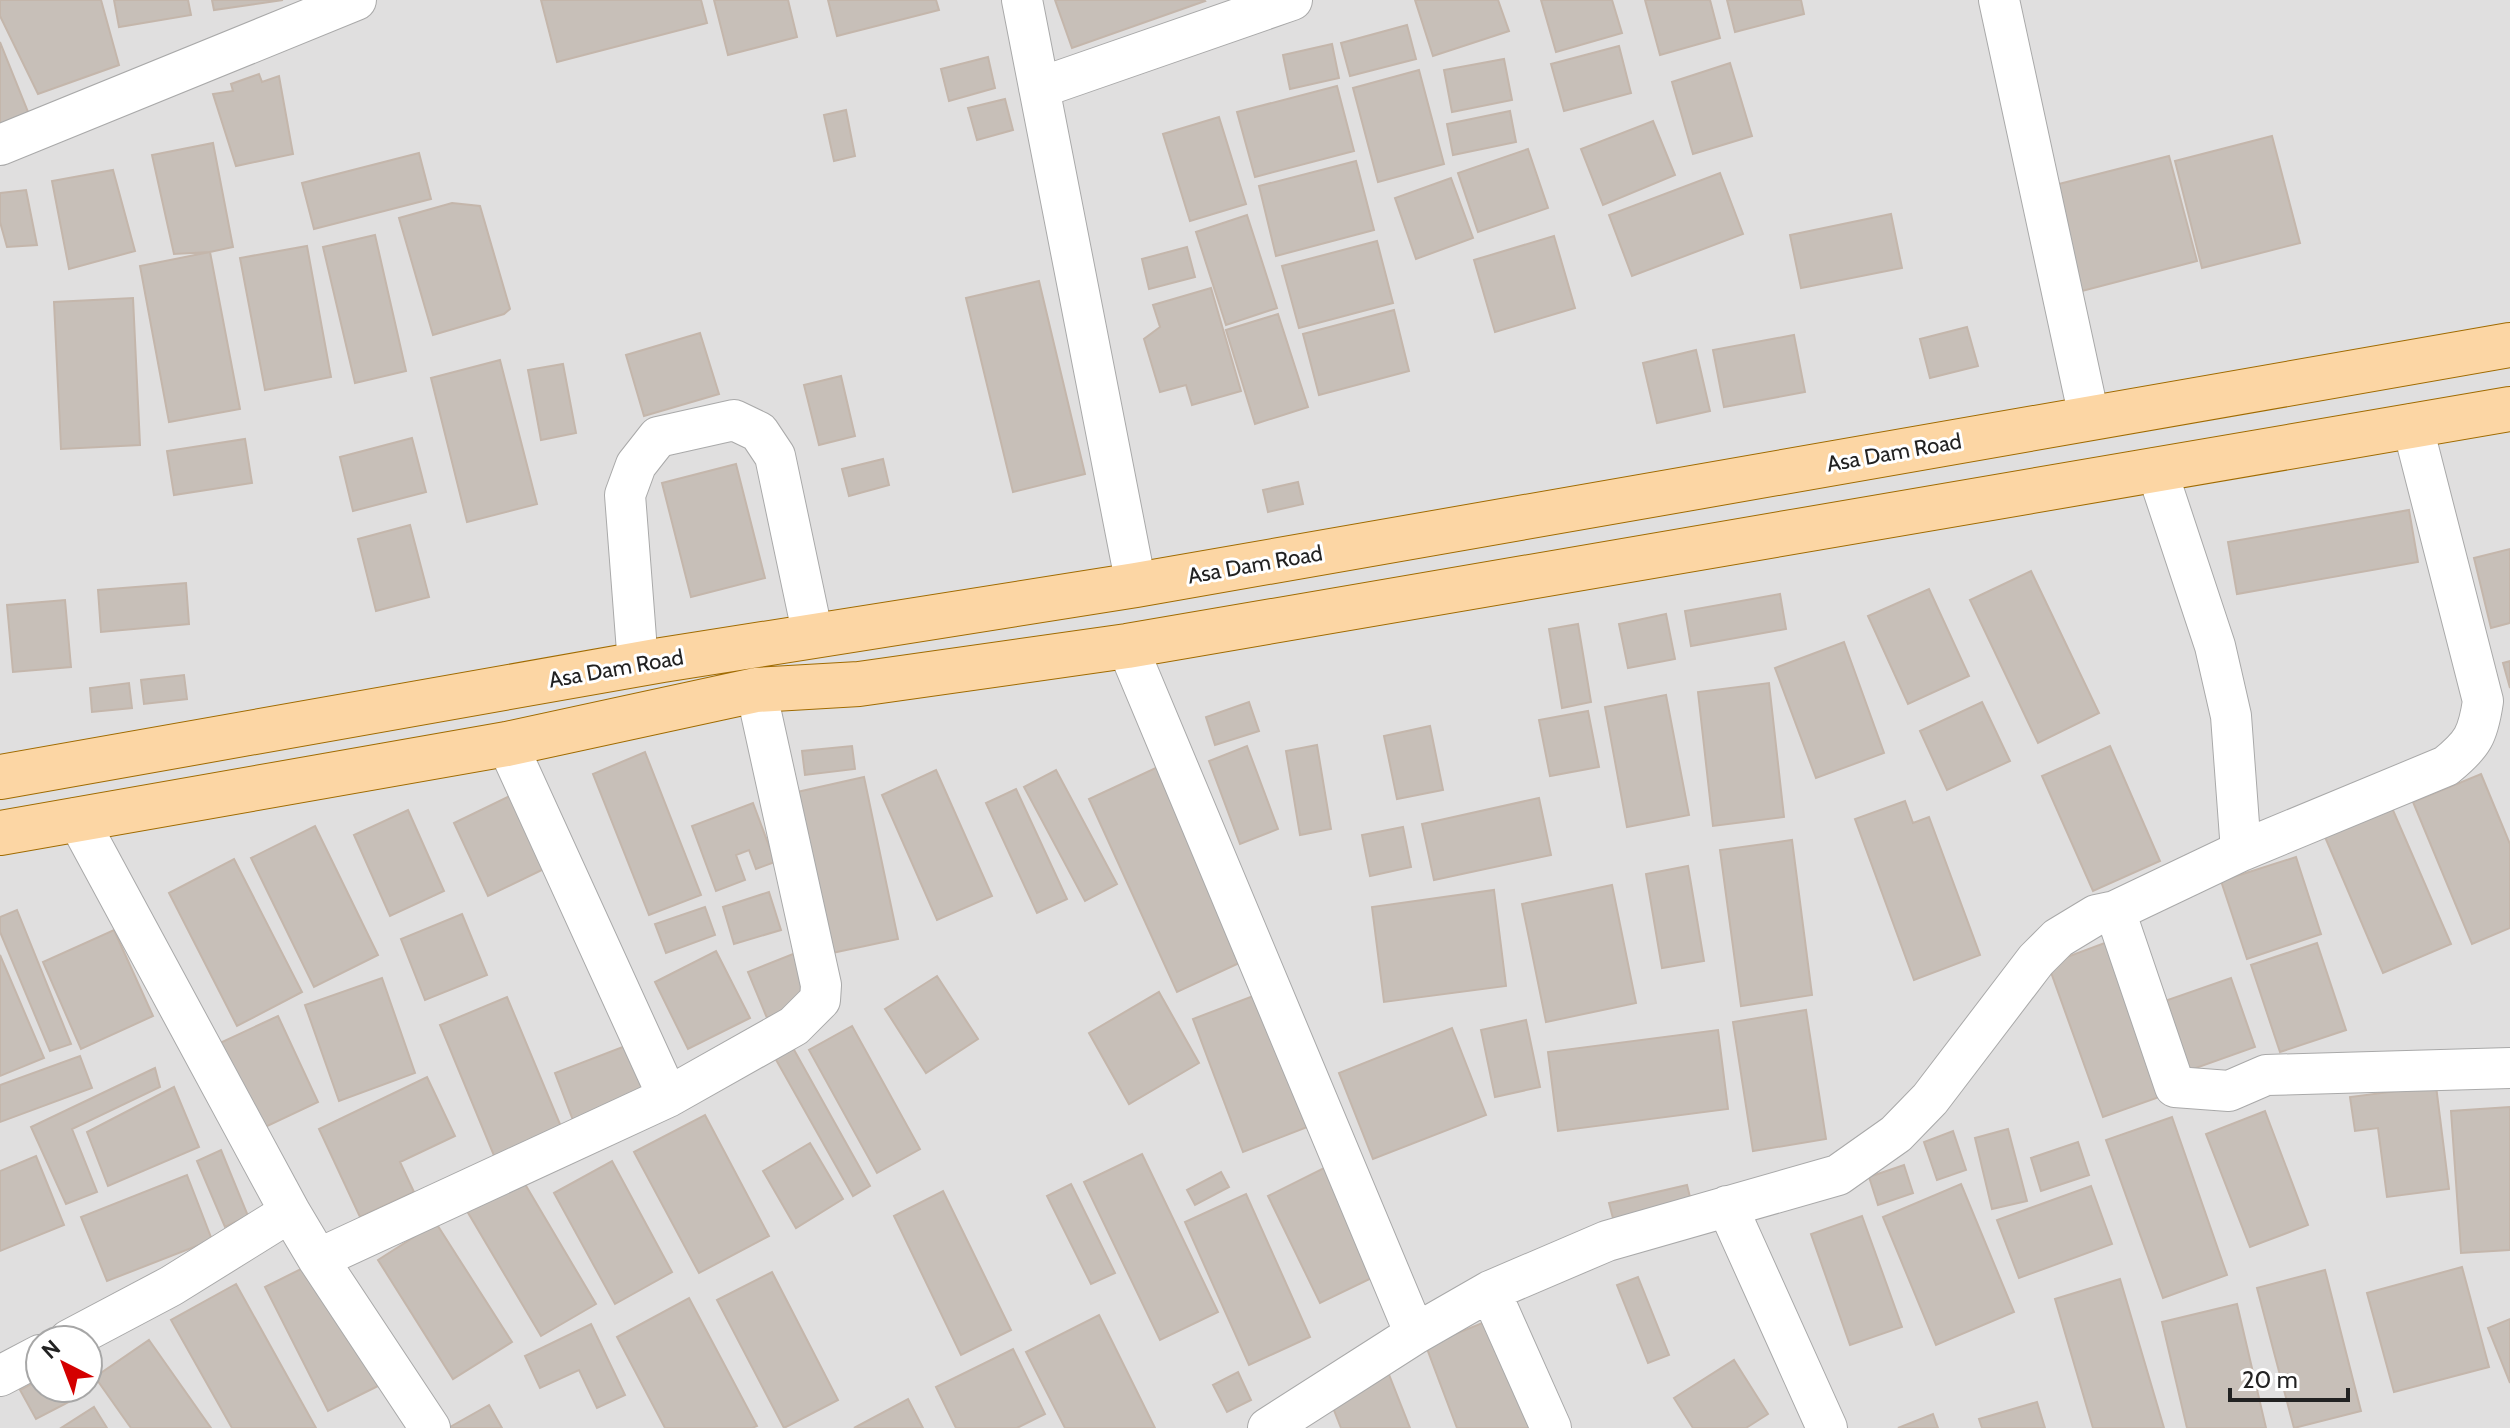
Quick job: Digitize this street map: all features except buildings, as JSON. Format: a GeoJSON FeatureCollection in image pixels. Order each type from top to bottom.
{"type":"FeatureCollection","features":[{"type":"Feature","properties":{"kind":"main road","name":"Asa Dam Road"},"geometry":{"type":"LineString","coordinates":[[0,777],[638,664],[1136,585],[2510,345]]}},
{"type":"Feature","properties":{"kind":"main road"},"geometry":{"type":"LineString","coordinates":[[0,833],[507,744],[756,690],[859,684],[1127,646],[2510,409]]}},
{"type":"Feature","properties":{"kind":"main road"},"geometry":{"type":"LineString","coordinates":[[831,633],[859,684]]}},
{"type":"Feature","properties":{"kind":"street"},"geometry":{"type":"LineString","coordinates":[[0,145],[356,0]]}},
{"type":"Feature","properties":{"kind":"street"},"geometry":{"type":"LineString","coordinates":[[1022,0],[1136,585]]}},
{"type":"Feature","properties":{"kind":"street"},"geometry":{"type":"LineString","coordinates":[[1039,88],[1292,0]]}},
{"type":"Feature","properties":{"kind":"street"},"geometry":{"type":"LineString","coordinates":[[1999,0],[2089,417]]}},
{"type":"Feature","properties":{"kind":"street"},"geometry":{"type":"LineString","coordinates":[[638,664],[625,495],[636,465],[658,437],[734,420],[759,432],[775,456],[831,633]]}},
{"type":"Feature","properties":{"kind":"street"},"geometry":{"type":"LineString","coordinates":[[1268,1428],[1415,1334],[1490,1291],[1607,1241],[1838,1175],[1896,1134],[1930,1099],[2036,960],[2058,938],[2096,915],[2115,911],[2241,851],[2446,766],[2464,751],[2479,729],[2483,701],[2412,424]]}},
{"type":"Feature","properties":{"kind":"street"},"geometry":{"type":"LineString","coordinates":[[2156,468],[2215,646],[2231,716],[2241,851]]}},
{"type":"Feature","properties":{"kind":"street"},"geometry":{"type":"LineString","coordinates":[[1127,646],[1415,1334]]}},
{"type":"Feature","properties":{"kind":"street"},"geometry":{"type":"LineString","coordinates":[[318,1259],[668,1097],[794,1026],[820,1000],[821,985],[756,690]]}},
{"type":"Feature","properties":{"kind":"street"},"geometry":{"type":"LineString","coordinates":[[507,744],[668,1097]]}},
{"type":"Feature","properties":{"kind":"street"},"geometry":{"type":"LineString","coordinates":[[77,818],[290,1212],[430,1428]]}},
{"type":"Feature","properties":{"kind":"street"},"geometry":{"type":"LineString","coordinates":[[2115,911],[2175,1087],[2229,1091],[2266,1075],[2510,1068]]}},
{"type":"Feature","properties":{"kind":"street"},"geometry":{"type":"LineString","coordinates":[[1727,1206],[1827,1428]]}},
{"type":"Feature","properties":{"kind":"street"},"geometry":{"type":"LineString","coordinates":[[99,1324],[171,1286],[290,1212]]}},
{"type":"Feature","properties":{"kind":"street"},"geometry":{"type":"LineString","coordinates":[[1490,1291],[1551,1428]]}},
{"type":"Feature","properties":{"kind":"street"},"geometry":{"type":"LineString","coordinates":[[0,1376],[24,1363]]}},
{"type":"Feature","properties":{"kind":"shaded area"},"geometry":{"type":"Polygon","coordinates":[[[0,0],[2510,0],[2510,1428],[0,1428],[0,0]]]}}]}
